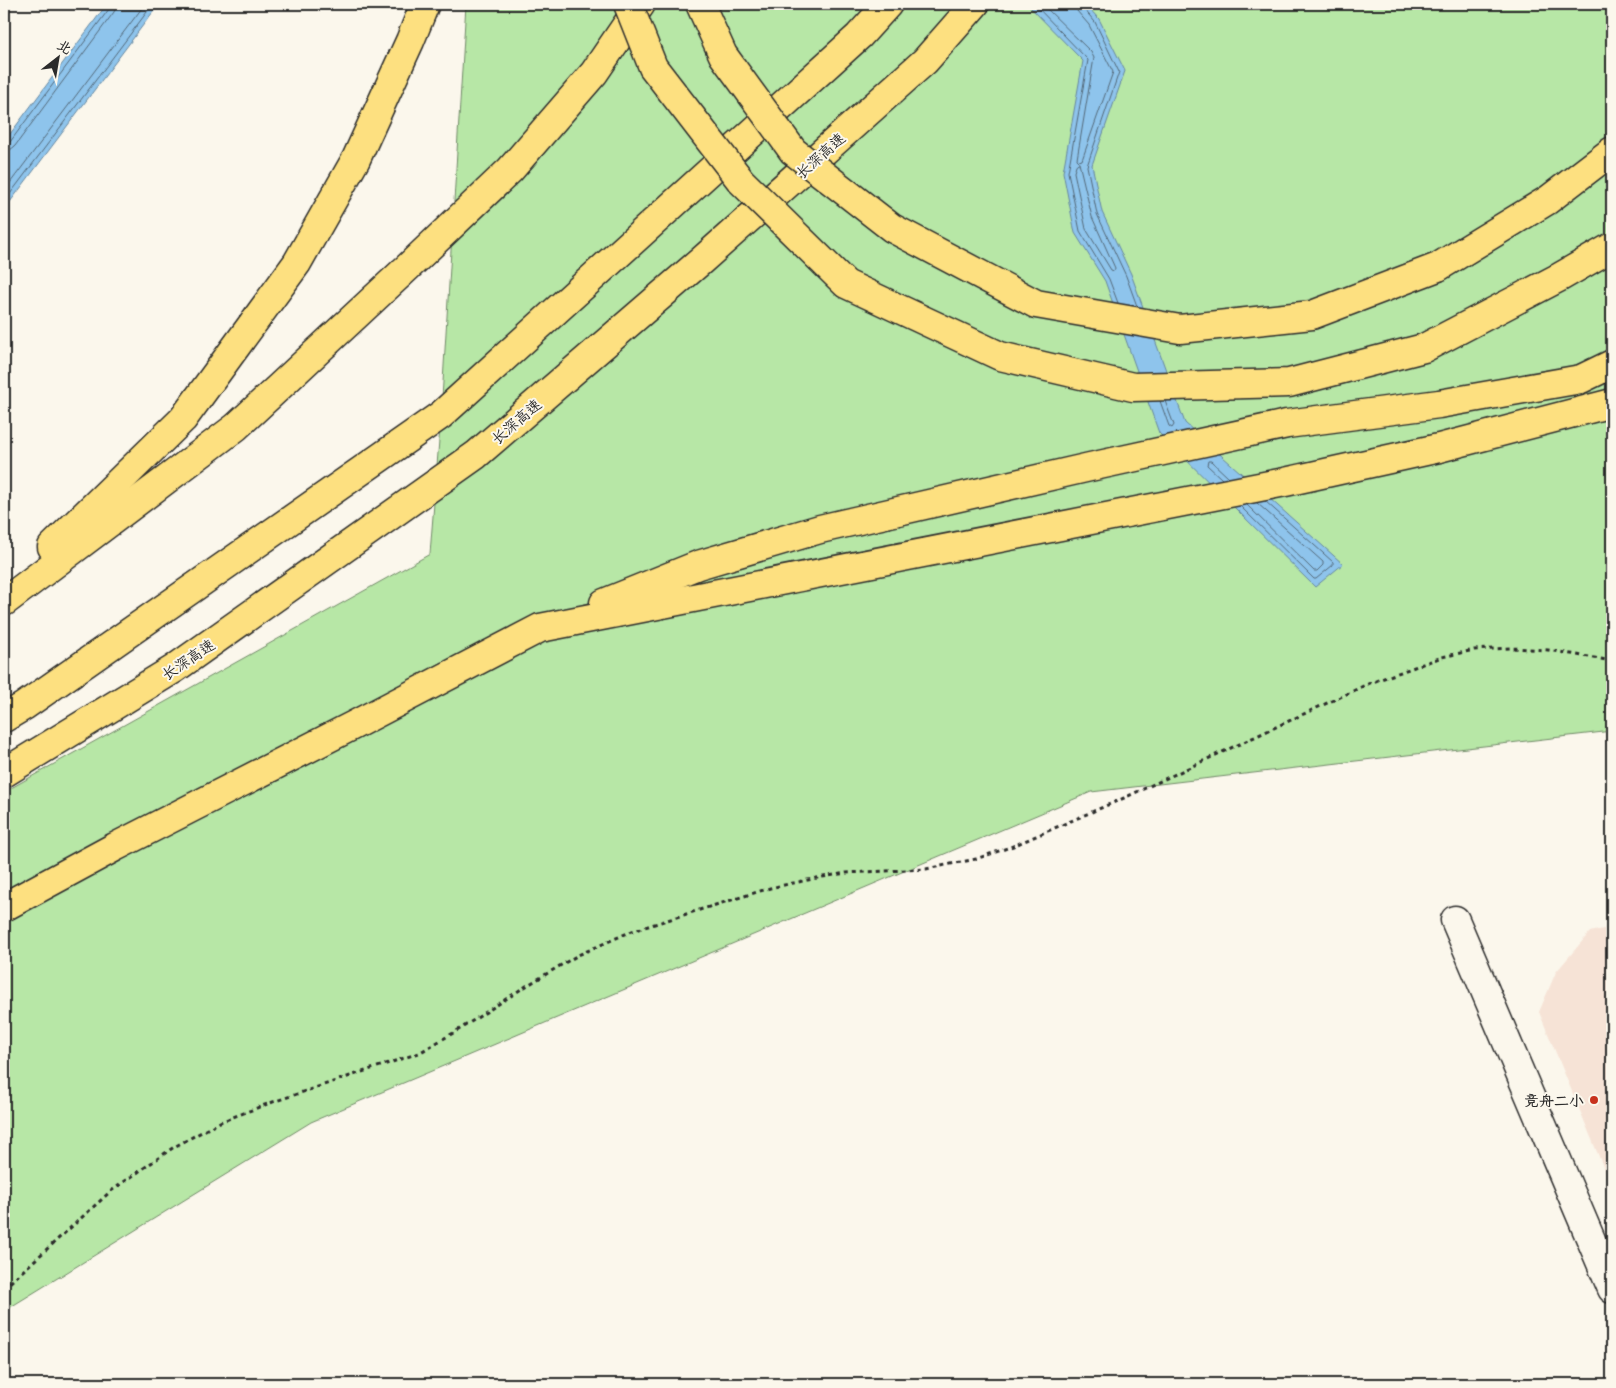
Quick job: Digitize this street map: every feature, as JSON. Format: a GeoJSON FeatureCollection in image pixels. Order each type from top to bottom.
{"type":"FeatureCollection","features":[{"type":"Feature","properties":{"kind":"highway"},"geometry":{"type":"LineString","coordinates":[[4,591],[33,566],[183,419],[297,263],[356,158],[425,4]]}},
{"type":"Feature","properties":{"kind":"highway"},"geometry":{"type":"LineString","coordinates":[[628,4],[653,67],[741,181],[846,284],[1000,356],[1133,387],[1289,383],[1424,348],[1560,277],[1612,247]]}},
{"type":"Feature","properties":{"kind":"highway"},"geometry":{"type":"LineString","coordinates":[[4,602],[236,427],[408,266],[510,170],[594,73],[641,4]]}},
{"type":"Feature","properties":{"kind":"highway"},"geometry":{"type":"LineString","coordinates":[[700,4],[723,55],[793,151],[892,228],[1036,304],[1180,329],[1312,315],[1438,267],[1548,200],[1612,151]]}},
{"type":"Feature","properties":{"kind":"highway"},"geometry":{"type":"LineString","coordinates":[[4,718],[24,706],[441,415],[859,36],[888,4]]}},
{"type":"Feature","properties":{"kind":"highway","name":"长深高速"},"geometry":{"type":"LineString","coordinates":[[4,773],[174,670],[476,455],[701,261],[925,61],[975,4]]}},
{"type":"Feature","properties":{"kind":"highway"},"geometry":{"type":"LineString","coordinates":[[4,907],[115,847],[354,726],[540,628],[698,565],[820,529],[1080,469],[1287,424],[1439,404],[1581,379],[1612,364]]}},
{"type":"Feature","properties":{"kind":"highway"},"geometry":{"type":"LineString","coordinates":[[540,628],[1285,482],[1439,448],[1612,403]]}},
{"type":"Feature","properties":{"kind":"street"},"geometry":{"type":"LineString","coordinates":[[1455,920],[1612,1288]]}},
{"type":"Feature","properties":{"kind":"path"},"geometry":{"type":"LineString","coordinates":[[4,1288],[111,1191],[174,1148],[220,1122],[419,1053],[460,1030],[523,988],[578,955],[632,931],[770,888],[817,878],[846,873],[926,869],[976,859],[1013,846],[1124,798],[1370,683],[1442,657],[1474,650],[1511,648],[1548,650],[1612,662]]}},
{"type":"Feature","properties":{"kind":"shaded area","name":"竞舟二小"},"geometry":{"type":"Polygon","coordinates":[[[1612,927],[1612,1188],[1539,1012],[1556,972],[1590,932],[1612,927]]]}},
{"type":"Feature","properties":{"kind":"green space"},"geometry":{"type":"Polygon","coordinates":[[[466,4],[1612,4],[1612,731],[1091,792],[311,1122],[4,1311],[4,792],[430,554],[441,415],[466,4]]]}},
{"type":"Feature","properties":{"kind":"water"},"geometry":{"type":"Polygon","coordinates":[[[107,4],[159,4],[4,210],[4,142],[107,4]]]}},
{"type":"Feature","properties":{"kind":"water"},"geometry":{"type":"Polygon","coordinates":[[[1027,4],[1085,4],[1099,19],[1125,71],[1092,165],[1102,212],[1131,274],[1185,423],[1343,564],[1315,587],[1159,433],[1105,281],[1075,233],[1063,172],[1083,61],[1027,4]]]}},
{"type":"Feature","properties":{"kind":"place","name":"竞舟二小"},"geometry":{"type":"Point","coordinates":[1594,1100]}}]}
